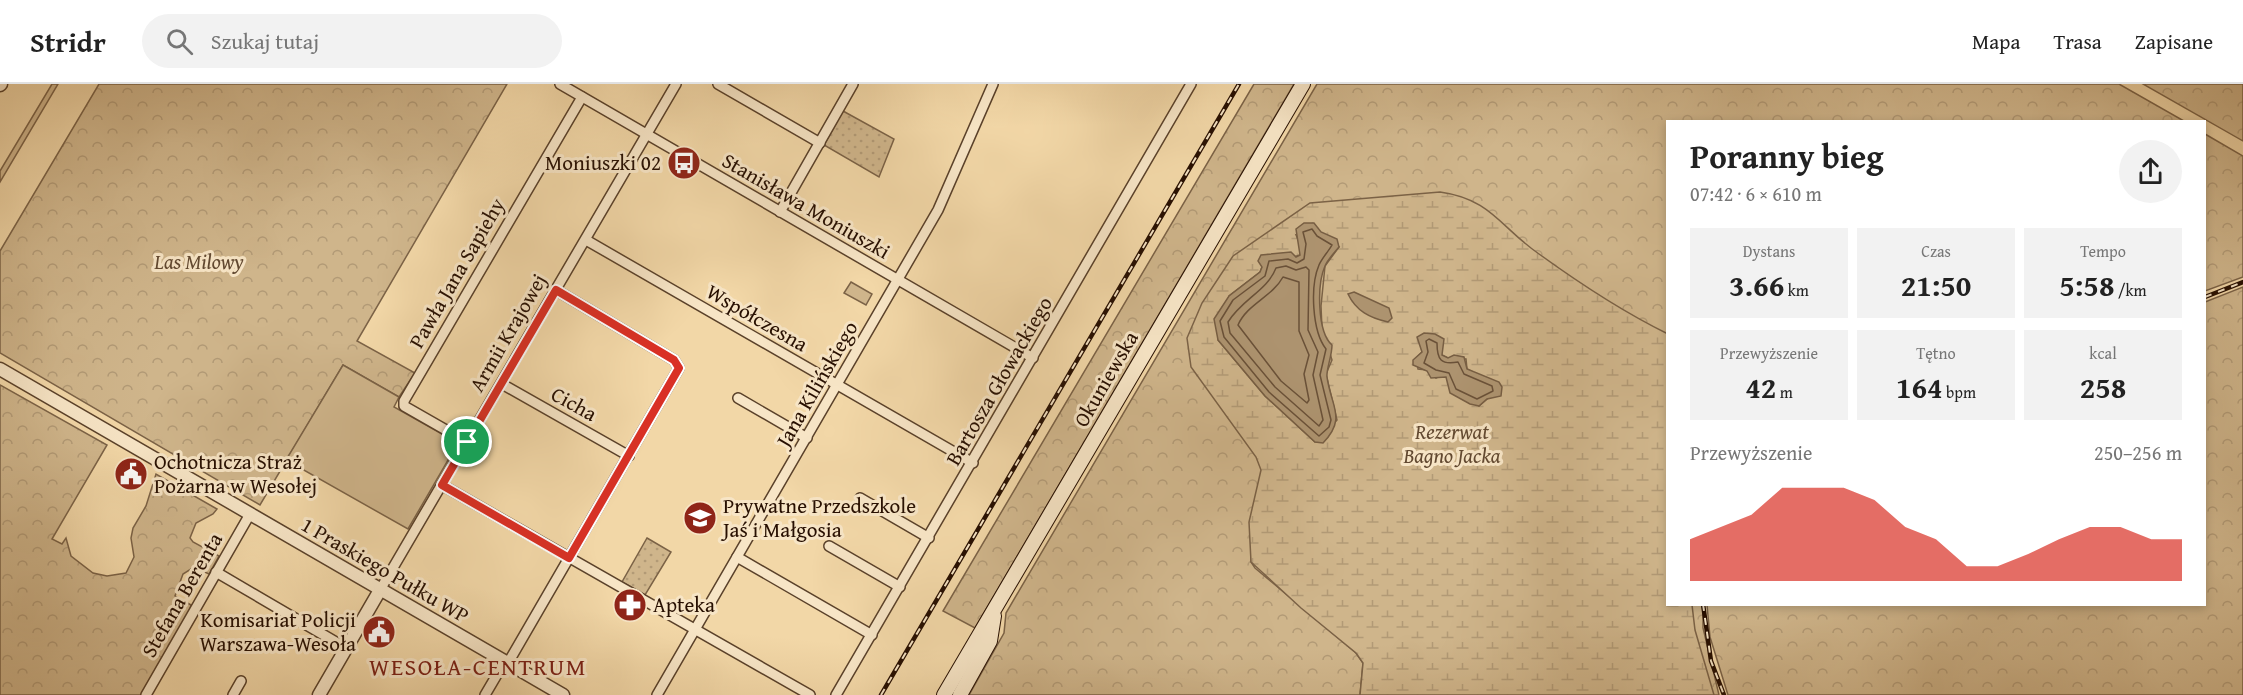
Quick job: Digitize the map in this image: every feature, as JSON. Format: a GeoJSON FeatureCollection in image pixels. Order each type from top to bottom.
{"type":"FeatureCollection","features":[{"type":"Feature","properties":{"kind":"main road","name":"Okuniewska"},"geometry":{"type":"LineString","coordinates":[[944,695],[1304,84]]}},
{"type":"Feature","properties":{"kind":"main road"},"geometry":{"type":"LineString","coordinates":[[960,695],[990,641],[994,610]]}},
{"type":"Feature","properties":{"kind":"street","name":"Stanisława Moniuszki"},"geometry":{"type":"LineString","coordinates":[[560,84],[1033,358]]}},
{"type":"Feature","properties":{"kind":"street","name":"Armii Krajowej"},"geometry":{"type":"LineString","coordinates":[[319,695],[676,84]]}},
{"type":"Feature","properties":{"kind":"street"},"geometry":{"type":"LineString","coordinates":[[718,84],[820,143]]}},
{"type":"Feature","properties":{"kind":"street"},"geometry":{"type":"LineString","coordinates":[[780,212],[853,84]]}},
{"type":"Feature","properties":{"kind":"street","name":"Jana Kilińskiego"},"geometry":{"type":"LineString","coordinates":[[657,695],[938,210],[993,84]]}},
{"type":"Feature","properties":{"kind":"street","name":"Bartosza Głowackiego"},"geometry":{"type":"LineString","coordinates":[[836,695],[973,463],[1191,84]]}},
{"type":"Feature","properties":{"kind":"street","name":"Pawła Jana Sapiehy"},"geometry":{"type":"LineString","coordinates":[[467,442],[404,406],[404,401],[582,96]]}},
{"type":"Feature","properties":{"kind":"street","name":"Współczesna"},"geometry":{"type":"LineString","coordinates":[[586,240],[973,463]]}},
{"type":"Feature","properties":{"kind":"street"},"geometry":{"type":"LineString","coordinates":[[485,695],[569,558],[677,373],[678,365],[674,360],[556,290]]}},
{"type":"Feature","properties":{"kind":"street","name":"1 Praskiego Pułku WP"},"geometry":{"type":"LineString","coordinates":[[0,369],[563,695]]}},
{"type":"Feature","properties":{"kind":"street","name":"Cicha"},"geometry":{"type":"LineString","coordinates":[[502,384],[628,456]]}},
{"type":"Feature","properties":{"kind":"street"},"geometry":{"type":"LineString","coordinates":[[738,398],[807,438]]}},
{"type":"Feature","properties":{"kind":"street"},"geometry":{"type":"LineString","coordinates":[[442,485],[810,695]]}},
{"type":"Feature","properties":{"kind":"street"},"geometry":{"type":"LineString","coordinates":[[860,498],[929,538]]}},
{"type":"Feature","properties":{"kind":"street","name":"Stefana Berenta"},"geometry":{"type":"LineString","coordinates":[[146,695],[250,514]]}},
{"type":"Feature","properties":{"kind":"street"},"geometry":{"type":"LineString","coordinates":[[829,546],[900,586]]}},
{"type":"Feature","properties":{"kind":"street"},"geometry":{"type":"LineString","coordinates":[[737,556],[872,635]]}},
{"type":"Feature","properties":{"kind":"street"},"geometry":{"type":"LineString","coordinates":[[216,572],[346,648]]}},
{"type":"Feature","properties":{"kind":"street"},"geometry":{"type":"LineString","coordinates":[[233,695],[241,681]]}},
{"type":"Feature","properties":{"kind":"green space"},"geometry":{"type":"Polygon","coordinates":[[[52,84],[58,84],[0,182],[0,171],[52,84]]]}},
{"type":"Feature","properties":{"kind":"green space","name":"Las Milowy"},"geometry":{"type":"Polygon","coordinates":[[[99,84],[507,84],[357,341],[415,373],[399,397],[343,365],[260,505],[0,353],[0,251],[99,84]]]}},
{"type":"Feature","properties":{"kind":"green space"},"geometry":{"type":"Polygon","coordinates":[[[1254,84],[1294,84],[975,628],[943,611],[1254,84]]]}},
{"type":"Feature","properties":{"kind":"green space"},"geometry":{"type":"Polygon","coordinates":[[[1317,84],[2119,84],[2182,120],[1666,120],[1666,606],[1703,606],[1703,628],[1719,695],[1366,695],[1371,646],[1251,553],[1251,562],[1255,568],[1356,653],[1363,663],[1360,695],[969,695],[1004,633],[1006,613],[1317,84]]]}},
{"type":"Feature","properties":{"kind":"green space"},"geometry":{"type":"Polygon","coordinates":[[[2143,84],[2243,84],[2243,141],[2143,84]]]}},
{"type":"Feature","properties":{"kind":"green space"},"geometry":{"type":"Polygon","coordinates":[[[843,111],[894,139],[879,177],[824,145],[843,111]]]}},
{"type":"Feature","properties":{"kind":"green space"},"geometry":{"type":"Polygon","coordinates":[[[2206,135],[2243,156],[2243,277],[2206,291],[2206,135]]]}},
{"type":"Feature","properties":{"kind":"green space","name":"Rezerwat Bagno Jacka"},"geometry":{"type":"Polygon","coordinates":[[[1440,192],[1472,201],[1554,265],[1634,316],[1666,333],[1666,606],[1692,606],[1695,630],[1714,695],[1360,695],[1363,663],[1356,653],[1301,608],[1251,562],[1249,522],[1261,470],[1256,457],[1191,367],[1187,338],[1202,303],[1233,256],[1310,203],[1440,192]],[[1296,235],[1300,244],[1300,255],[1262,267],[1260,272],[1229,296],[1218,340],[1265,396],[1315,442],[1337,420],[1326,374],[1332,360],[1322,329],[1321,306],[1325,266],[1339,247],[1296,235]],[[1421,345],[1422,352],[1416,358],[1418,369],[1427,370],[1436,378],[1442,375],[1446,377],[1479,406],[1487,399],[1473,372],[1467,369],[1466,359],[1448,358],[1421,345]]]}},
{"type":"Feature","properties":{"kind":"green space"},"geometry":{"type":"Polygon","coordinates":[[[851,282],[872,294],[866,305],[844,293],[851,282]]]}},
{"type":"Feature","properties":{"kind":"green space"},"geometry":{"type":"Polygon","coordinates":[[[2243,287],[2243,695],[1728,695],[1710,637],[1707,606],[2206,606],[2206,302],[2243,287]]]}},
{"type":"Feature","properties":{"kind":"green space"},"geometry":{"type":"Polygon","coordinates":[[[343,365],[399,397],[394,407],[458,443],[408,529],[286,460],[343,365]]]}},
{"type":"Feature","properties":{"kind":"green space"},"geometry":{"type":"Polygon","coordinates":[[[0,385],[107,445],[52,539],[62,544],[66,538],[71,556],[93,573],[107,576],[126,573],[134,557],[131,538],[133,528],[146,506],[156,474],[217,509],[213,514],[196,523],[190,538],[193,542],[219,556],[209,574],[194,567],[183,574],[175,596],[191,605],[189,614],[144,695],[0,695],[0,385]]]}},
{"type":"Feature","properties":{"kind":"green space"},"geometry":{"type":"Polygon","coordinates":[[[647,538],[671,552],[645,595],[622,582],[647,538]]]}},
{"type":"Feature","properties":{"kind":"water"},"geometry":{"type":"Polygon","coordinates":[[[1304,223],[1314,223],[1321,232],[1337,239],[1339,247],[1326,263],[1322,274],[1320,295],[1323,330],[1332,345],[1327,377],[1336,412],[1334,426],[1323,443],[1315,442],[1265,396],[1218,340],[1214,319],[1229,296],[1260,272],[1262,267],[1258,261],[1261,255],[1291,252],[1296,257],[1300,255],[1296,229],[1304,223]]]}},
{"type":"Feature","properties":{"kind":"water"},"geometry":{"type":"Polygon","coordinates":[[[1354,292],[1389,308],[1392,318],[1388,322],[1364,313],[1348,294],[1354,292]]]}},
{"type":"Feature","properties":{"kind":"water"},"geometry":{"type":"Polygon","coordinates":[[[1424,333],[1435,334],[1444,339],[1442,355],[1448,358],[1454,355],[1464,357],[1467,369],[1499,382],[1502,387],[1501,396],[1487,399],[1479,406],[1470,404],[1450,393],[1446,377],[1431,378],[1427,371],[1413,365],[1413,360],[1422,352],[1417,337],[1424,333]]]}},
{"type":"Feature","properties":{"kind":"railway"},"geometry":{"type":"LineString","coordinates":[[881,695],[1239,84]]}},
{"type":"Feature","properties":{"kind":"railway"},"geometry":{"type":"LineString","coordinates":[[2206,297],[2243,282]]}},
{"type":"Feature","properties":{"kind":"railway"},"geometry":{"type":"LineString","coordinates":[[1703,606],[1711,661],[1724,695]]}},
{"type":"Feature","properties":{"kind":"place","name":"Moniuszki 02"},"geometry":{"type":"Point","coordinates":[684,163]}},
{"type":"Feature","properties":{"kind":"place","name":"Ochotnicza Straż Pożarna w Wesołej"},"geometry":{"type":"Point","coordinates":[131,474]}},
{"type":"Feature","properties":{"kind":"place","name":"Prywatne Przedszkole Jaś i Małgosia"},"geometry":{"type":"Point","coordinates":[700,518]}},
{"type":"Feature","properties":{"kind":"place","name":"Apteka"},"geometry":{"type":"Point","coordinates":[630,605]}},
{"type":"Feature","properties":{"kind":"place","name":"Komisariat Policji Warszawa-Wesoła"},"geometry":{"type":"Point","coordinates":[379,632]}},
{"type":"Feature","properties":{"kind":"district","name":"WESOŁA-CENTRUM"},"geometry":{"type":"Point","coordinates":[478,667]}},
{"type":"Feature","properties":{"kind":"route"},"geometry":{"type":"LineString","coordinates":[[556,290],[674,360],[679,368],[569,558],[442,485],[467,442],[556,290]]}}]}
